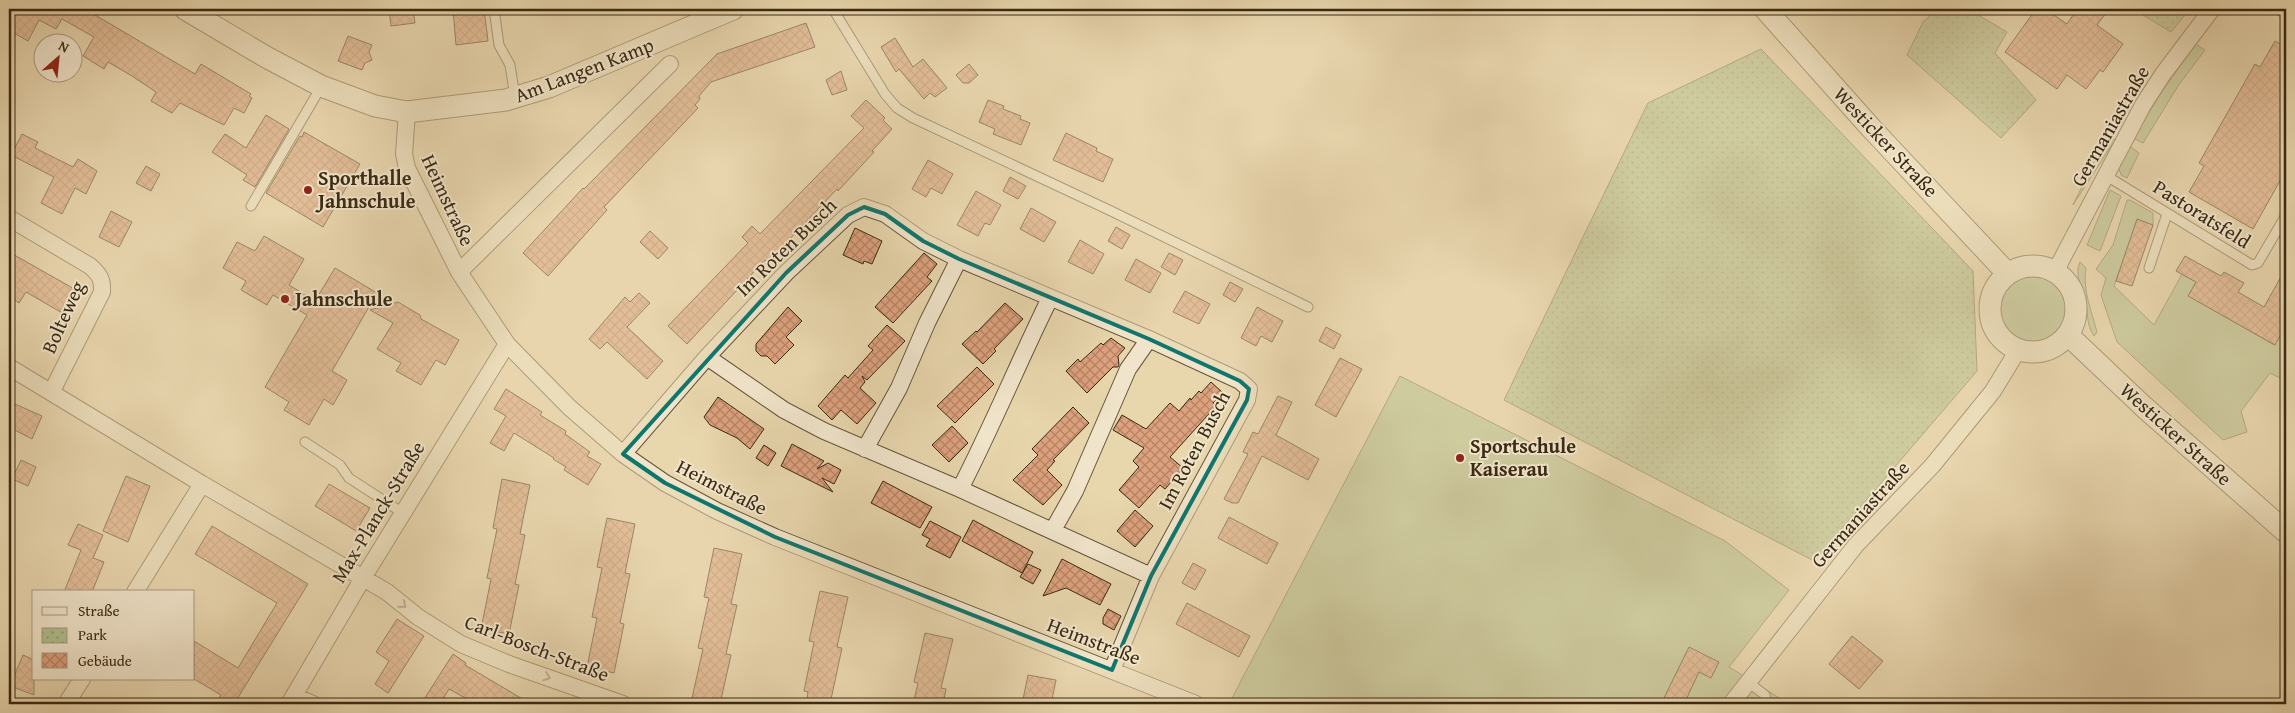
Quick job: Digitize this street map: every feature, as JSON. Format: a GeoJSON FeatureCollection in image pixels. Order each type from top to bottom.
{"type":"FeatureCollection","features":[{"type":"Feature","properties":{"kind":"street","name":"Am Langen Kamp"},"geometry":{"type":"LineString","coordinates":[[185,9],[266,57],[321,86],[375,106],[407,112],[453,108],[515,97],[550,87],[696,16],[733,9]]}},
{"type":"Feature","properties":{"kind":"street","name":"Westicker Straße"},"geometry":{"type":"LineString","coordinates":[[1765,9],[1871,128],[2008,274]]}},
{"type":"Feature","properties":{"kind":"street","name":"Germaniastraße"},"geometry":{"type":"LineString","coordinates":[[2055,272],[2105,175],[2155,86],[2212,9]]}},
{"type":"Feature","properties":{"kind":"street","name":"Am Langen Kamp"},"geometry":{"type":"LineString","coordinates":[[459,272],[670,64]]}},
{"type":"Feature","properties":{"kind":"street","name":"Heimstraße"},"geometry":{"type":"LineString","coordinates":[[407,112],[404,154],[406,168],[459,272],[506,344],[570,407],[623,454],[665,483],[717,511],[775,537],[1196,704]]}},
{"type":"Feature","properties":{"kind":"street","name":"Im Roten Busch"},"geometry":{"type":"LineString","coordinates":[[623,454],[707,357],[786,273],[856,209],[864,207],[885,214],[923,241],[959,259],[1150,339],[1240,380],[1249,389],[1247,400],[1151,576],[1112,670]]}},
{"type":"Feature","properties":{"kind":"street","name":"Bolteweg"},"geometry":{"type":"LineString","coordinates":[[9,218],[90,266],[100,275],[103,284],[102,292],[52,391]]}},
{"type":"Feature","properties":{"kind":"street"},"geometry":{"type":"LineString","coordinates":[[865,449],[899,388],[927,323],[959,259]]}},
{"type":"Feature","properties":{"kind":"street"},"geometry":{"type":"LineString","coordinates":[[2031,266],[2055,272],[2066,281],[2073,294],[2076,308],[2074,322],[2068,335],[2058,345],[2045,351],[2032,353],[2018,350],[2000,337],[1994,327],[1990,317],[1990,304],[1993,293],[1999,282],[2019,268],[2031,266]]}},
{"type":"Feature","properties":{"kind":"street"},"geometry":{"type":"LineString","coordinates":[[960,489],[986,440],[1016,366],[1050,298]]}},
{"type":"Feature","properties":{"kind":"street","name":"Westicker Straße"},"geometry":{"type":"LineString","coordinates":[[2068,335],[2144,407],[2286,532]]}},
{"type":"Feature","properties":{"kind":"street"},"geometry":{"type":"LineString","coordinates":[[1053,530],[1075,491],[1128,369],[1150,339]]}},
{"type":"Feature","properties":{"kind":"street","name":"Max-Planck-Straße"},"geometry":{"type":"LineString","coordinates":[[291,700],[506,344]]}},
{"type":"Feature","properties":{"kind":"street","name":"Germaniastraße"},"geometry":{"type":"LineString","coordinates":[[1731,704],[1856,545],[1932,466],[1993,391],[2018,350]]}},
{"type":"Feature","properties":{"kind":"street"},"geometry":{"type":"LineString","coordinates":[[707,357],[784,410],[824,431],[1053,530],[1151,576]]}},
{"type":"Feature","properties":{"kind":"street","name":"Carl-Bosch-Straße"},"geometry":{"type":"LineString","coordinates":[[9,369],[52,391],[202,484],[387,592],[418,617],[461,644],[509,664],[623,704]]}},
{"type":"Feature","properties":{"kind":"street"},"geometry":{"type":"LineString","coordinates":[[136,590],[202,484]]}},
{"type":"Feature","properties":{"kind":"street"},"geometry":{"type":"LineString","coordinates":[[66,704],[81,680]]}},
{"type":"Feature","properties":{"kind":"street"},"geometry":{"type":"LineString","coordinates":[[291,700],[313,704]]}},
{"type":"Feature","properties":{"kind":"lane"},"geometry":{"type":"LineString","coordinates":[[494,9],[499,45],[510,65],[515,97]]}},
{"type":"Feature","properties":{"kind":"lane"},"geometry":{"type":"LineString","coordinates":[[833,9],[885,94],[897,108],[913,118],[1109,210],[1308,307]]}},
{"type":"Feature","properties":{"kind":"lane"},"geometry":{"type":"LineString","coordinates":[[2277,9],[2286,14]]}},
{"type":"Feature","properties":{"kind":"lane"},"geometry":{"type":"LineString","coordinates":[[251,206],[321,86]]}},
{"type":"Feature","properties":{"kind":"lane","name":"Pastoratsfeld"},"geometry":{"type":"LineString","coordinates":[[2105,175],[2255,266],[2286,215]]}},
{"type":"Feature","properties":{"kind":"lane"},"geometry":{"type":"LineString","coordinates":[[2149,268],[2167,214]]}},
{"type":"Feature","properties":{"kind":"lane"},"geometry":{"type":"LineString","coordinates":[[304,442],[340,464],[349,478],[403,513]]}},
{"type":"Feature","properties":{"kind":"lane"},"geometry":{"type":"LineString","coordinates":[[1748,682],[1765,695],[1766,704]]}},
{"type":"Feature","properties":{"kind":"highlighted area"},"geometry":{"type":"Polygon","coordinates":[[[864,207],[885,214],[923,241],[959,259],[1149,339],[1240,381],[1249,389],[1247,400],[1151,576],[1112,670],[775,537],[665,483],[623,454],[786,273],[848,215],[864,207]]]}},
{"type":"Feature","properties":{"kind":"green space"},"geometry":{"type":"Polygon","coordinates":[[[1938,9],[1968,9],[2007,32],[1995,53],[2036,100],[2001,138],[1907,55],[1923,22],[1938,9]]]}},
{"type":"Feature","properties":{"kind":"green space"},"geometry":{"type":"Polygon","coordinates":[[[2133,9],[2190,9],[2171,32],[2133,9]]]}},
{"type":"Feature","properties":{"kind":"green space"},"geometry":{"type":"Polygon","coordinates":[[[2196,44],[2205,50],[2178,86],[2143,143],[2133,138],[2163,90],[2196,44]]]}},
{"type":"Feature","properties":{"kind":"green space"},"geometry":{"type":"Polygon","coordinates":[[[1761,49],[1973,271],[1977,371],[1814,561],[1504,400],[1648,103],[1761,49]]]}},
{"type":"Feature","properties":{"kind":"green space"},"geometry":{"type":"Polygon","coordinates":[[[2111,137],[2115,140],[2073,205],[2092,166],[2111,137]]]}},
{"type":"Feature","properties":{"kind":"green space"},"geometry":{"type":"Polygon","coordinates":[[[2128,145],[2139,153],[2127,178],[2121,175],[2118,166],[2128,145]]]}},
{"type":"Feature","properties":{"kind":"green space"},"geometry":{"type":"Polygon","coordinates":[[[2110,190],[2121,196],[2100,251],[2087,245],[2110,190]]]}},
{"type":"Feature","properties":{"kind":"green space"},"geometry":{"type":"Polygon","coordinates":[[[2127,200],[2153,213],[2153,225],[2137,220],[2114,286],[2154,325],[2182,274],[2192,280],[2196,274],[2200,276],[2189,296],[2274,345],[2286,325],[2286,367],[2280,378],[2270,373],[2241,411],[2247,432],[2223,440],[2117,342],[2101,295],[2106,278],[2096,269],[2113,245],[2127,200]]]}},
{"type":"Feature","properties":{"kind":"green space"},"geometry":{"type":"Polygon","coordinates":[[[2080,262],[2086,268],[2086,292],[2097,332],[2094,336],[2089,327],[2085,297],[2078,276],[2080,262]]]}},
{"type":"Feature","properties":{"kind":"green space"},"geometry":{"type":"Polygon","coordinates":[[[2027,276],[2041,276],[2053,281],[2063,291],[2068,303],[2068,317],[2063,329],[2053,339],[2041,344],[2027,344],[2015,339],[2005,329],[2000,317],[2000,303],[2005,291],[2015,281],[2027,276]]]}},
{"type":"Feature","properties":{"kind":"green space","name":"Sportschule Kaiserau"},"geometry":{"type":"Polygon","coordinates":[[[1400,376],[1725,541],[1789,590],[1729,667],[1789,704],[1241,704],[1231,700],[1400,376]]]}},
{"type":"Feature","properties":{"kind":"building"},"geometry":{"type":"Polygon","coordinates":[[[16,9],[85,9],[195,74],[201,64],[251,94],[249,96],[252,98],[244,113],[234,108],[224,125],[180,103],[172,113],[151,101],[156,92],[132,76],[108,62],[104,69],[83,56],[94,37],[62,19],[56,29],[39,20],[28,41],[9,30],[9,21],[16,9]]]}},
{"type":"Feature","properties":{"kind":"building"},"geometry":{"type":"Polygon","coordinates":[[[389,9],[413,9],[415,23],[391,26],[389,9]]]}},
{"type":"Feature","properties":{"kind":"building"},"geometry":{"type":"Polygon","coordinates":[[[453,9],[484,9],[488,41],[456,45],[453,9]]]}},
{"type":"Feature","properties":{"kind":"building"},"geometry":{"type":"Polygon","coordinates":[[[2036,9],[2045,9],[2067,24],[2077,9],[2109,9],[2097,25],[2123,44],[2103,72],[2100,70],[2086,89],[2067,75],[2057,89],[2005,52],[2036,9]]]}},
{"type":"Feature","properties":{"kind":"building"},"geometry":{"type":"Polygon","coordinates":[[[806,23],[815,47],[711,82],[699,96],[700,99],[695,105],[698,108],[604,207],[607,210],[548,276],[523,253],[583,188],[717,54],[806,23]]]}},
{"type":"Feature","properties":{"kind":"building"},"geometry":{"type":"Polygon","coordinates":[[[348,36],[372,45],[369,52],[372,60],[365,63],[362,70],[338,61],[348,36]]]}},
{"type":"Feature","properties":{"kind":"building"},"geometry":{"type":"Polygon","coordinates":[[[895,38],[913,67],[923,59],[947,88],[935,97],[930,93],[924,99],[899,69],[896,72],[881,47],[895,38]]]}},
{"type":"Feature","properties":{"kind":"building"},"geometry":{"type":"Polygon","coordinates":[[[2275,41],[2286,47],[2286,170],[2253,229],[2189,192],[2204,166],[2199,163],[2255,64],[2260,67],[2275,41]]]}},
{"type":"Feature","properties":{"kind":"building"},"geometry":{"type":"Polygon","coordinates":[[[969,64],[978,75],[969,83],[963,83],[956,75],[969,64]]]}},
{"type":"Feature","properties":{"kind":"building"},"geometry":{"type":"Polygon","coordinates":[[[841,71],[847,90],[832,95],[826,80],[841,71]]]}},
{"type":"Feature","properties":{"kind":"building"},"geometry":{"type":"Polygon","coordinates":[[[866,100],[885,118],[883,120],[892,129],[872,151],[874,152],[838,191],[837,189],[768,262],[765,260],[687,344],[668,326],[748,243],[742,237],[752,226],[760,234],[864,128],[851,116],[866,100]]]}},
{"type":"Feature","properties":{"kind":"building"},"geometry":{"type":"Polygon","coordinates":[[[988,100],[1004,106],[1003,109],[1021,116],[1020,119],[1030,123],[1021,145],[993,134],[995,129],[979,122],[988,100]]]}},
{"type":"Feature","properties":{"kind":"building"},"geometry":{"type":"Polygon","coordinates":[[[266,115],[289,129],[255,187],[243,180],[247,175],[212,152],[225,134],[246,148],[266,115]]]}},
{"type":"Feature","properties":{"kind":"building","name":"Sporthalle Jahnschule"},"geometry":{"type":"Polygon","coordinates":[[[304,132],[360,164],[323,227],[266,193],[304,132]]]}},
{"type":"Feature","properties":{"kind":"building"},"geometry":{"type":"Polygon","coordinates":[[[1066,133],[1097,148],[1096,151],[1113,159],[1103,182],[1053,160],[1066,133]]]}},
{"type":"Feature","properties":{"kind":"building"},"geometry":{"type":"Polygon","coordinates":[[[22,134],[38,142],[35,148],[73,167],[78,159],[97,171],[86,194],[75,188],[62,214],[41,203],[54,177],[11,155],[22,134]]]}},
{"type":"Feature","properties":{"kind":"building"},"geometry":{"type":"Polygon","coordinates":[[[928,160],[953,174],[942,194],[931,188],[926,197],[912,189],[928,160]]]}},
{"type":"Feature","properties":{"kind":"building"},"geometry":{"type":"Polygon","coordinates":[[[146,166],[160,174],[151,191],[136,183],[146,166]]]}},
{"type":"Feature","properties":{"kind":"building"},"geometry":{"type":"Polygon","coordinates":[[[1010,177],[1026,186],[1018,199],[1003,191],[1010,177]]]}},
{"type":"Feature","properties":{"kind":"building"},"geometry":{"type":"Polygon","coordinates":[[[976,191],[1001,205],[990,225],[985,223],[978,236],[957,225],[976,191]]]}},
{"type":"Feature","properties":{"kind":"building"},"geometry":{"type":"Polygon","coordinates":[[[1031,208],[1056,222],[1044,242],[1020,229],[1031,208]]]}},
{"type":"Feature","properties":{"kind":"building"},"geometry":{"type":"Polygon","coordinates":[[[111,211],[132,222],[119,247],[99,237],[111,211]]]}},
{"type":"Feature","properties":{"kind":"building"},"geometry":{"type":"Polygon","coordinates":[[[2137,219],[2153,225],[2132,286],[2116,281],[2137,219]]]}},
{"type":"Feature","properties":{"kind":"building"},"geometry":{"type":"Polygon","coordinates":[[[1116,227],[1130,235],[1122,249],[1108,241],[1116,227]]]}},
{"type":"Feature","properties":{"kind":"building"},"geometry":{"type":"Polygon","coordinates":[[[855,228],[882,241],[872,264],[864,261],[863,264],[843,255],[855,228]]]}},
{"type":"Feature","properties":{"kind":"building"},"geometry":{"type":"Polygon","coordinates":[[[650,231],[668,248],[658,259],[640,242],[650,231]]]}},
{"type":"Feature","properties":{"kind":"building"},"geometry":{"type":"Polygon","coordinates":[[[264,236],[304,259],[289,285],[315,301],[335,268],[377,293],[332,371],[347,380],[333,405],[324,399],[309,425],[284,410],[289,402],[265,387],[307,315],[273,295],[267,305],[241,290],[246,281],[223,268],[237,242],[255,251],[264,236]]]}},
{"type":"Feature","properties":{"kind":"building"},"geometry":{"type":"Polygon","coordinates":[[[1080,240],[1104,254],[1093,274],[1068,262],[1080,240]]]}},
{"type":"Feature","properties":{"kind":"building"},"geometry":{"type":"Polygon","coordinates":[[[9,252],[78,291],[64,314],[26,292],[19,303],[9,296],[9,252]]]}},
{"type":"Feature","properties":{"kind":"building"},"geometry":{"type":"Polygon","coordinates":[[[924,253],[937,264],[927,277],[932,281],[893,323],[875,307],[924,253]]]}},
{"type":"Feature","properties":{"kind":"building"},"geometry":{"type":"Polygon","coordinates":[[[1169,253],[1183,260],[1175,275],[1161,267],[1169,253]]]}},
{"type":"Feature","properties":{"kind":"building"},"geometry":{"type":"Polygon","coordinates":[[[2185,256],[2221,276],[2224,272],[2244,283],[2238,292],[2264,307],[2286,268],[2286,325],[2275,345],[2188,296],[2196,282],[2176,271],[2185,256]]]}},
{"type":"Feature","properties":{"kind":"building"},"geometry":{"type":"Polygon","coordinates":[[[1136,259],[1161,273],[1150,293],[1125,280],[1136,259]]]}},
{"type":"Feature","properties":{"kind":"building"},"geometry":{"type":"Polygon","coordinates":[[[1230,282],[1243,289],[1235,302],[1223,295],[1230,282]]]}},
{"type":"Feature","properties":{"kind":"building"},"geometry":{"type":"Polygon","coordinates":[[[1185,291],[1210,304],[1199,324],[1173,312],[1185,291]]]}},
{"type":"Feature","properties":{"kind":"building"},"geometry":{"type":"Polygon","coordinates":[[[639,293],[650,303],[627,327],[663,361],[647,379],[607,342],[600,349],[589,339],[625,297],[630,302],[639,293]]]}},
{"type":"Feature","properties":{"kind":"building"},"geometry":{"type":"Polygon","coordinates":[[[398,302],[420,315],[421,319],[459,340],[445,365],[436,360],[421,385],[396,371],[401,363],[377,349],[393,323],[370,310],[398,302]]]}},
{"type":"Feature","properties":{"kind":"building"},"geometry":{"type":"Polygon","coordinates":[[[1005,303],[1023,319],[994,349],[996,351],[983,364],[962,344],[977,332],[1005,303]]]}},
{"type":"Feature","properties":{"kind":"building"},"geometry":{"type":"Polygon","coordinates":[[[788,307],[802,321],[786,337],[794,345],[775,364],[767,356],[761,356],[756,351],[756,344],[788,307]]]}},
{"type":"Feature","properties":{"kind":"building"},"geometry":{"type":"Polygon","coordinates":[[[1257,307],[1283,321],[1272,342],[1261,336],[1256,346],[1241,338],[1257,307]]]}},
{"type":"Feature","properties":{"kind":"building"},"geometry":{"type":"Polygon","coordinates":[[[887,325],[905,341],[867,380],[862,376],[865,382],[860,388],[876,403],[857,424],[841,410],[832,420],[818,406],[845,375],[848,378],[873,350],[868,346],[887,325]]]}},
{"type":"Feature","properties":{"kind":"building"},"geometry":{"type":"Polygon","coordinates":[[[1326,327],[1341,335],[1334,349],[1319,341],[1326,327]]]}},
{"type":"Feature","properties":{"kind":"building"},"geometry":{"type":"Polygon","coordinates":[[[1111,338],[1125,348],[1118,356],[1119,365],[1118,367],[1113,367],[1087,393],[1066,371],[1078,359],[1080,362],[1101,343],[1103,345],[1111,338]]]}},
{"type":"Feature","properties":{"kind":"building"},"geometry":{"type":"Polygon","coordinates":[[[1340,358],[1362,369],[1336,417],[1315,405],[1340,358]]]}},
{"type":"Feature","properties":{"kind":"building"},"geometry":{"type":"Polygon","coordinates":[[[977,367],[994,384],[955,423],[937,406],[977,367]]]}},
{"type":"Feature","properties":{"kind":"building"},"geometry":{"type":"Polygon","coordinates":[[[1211,382],[1223,393],[1213,403],[1216,406],[1170,457],[1183,468],[1165,489],[1160,485],[1139,508],[1119,490],[1139,467],[1133,461],[1144,448],[1113,430],[1122,415],[1146,429],[1170,403],[1179,411],[1190,398],[1191,400],[1199,391],[1201,393],[1211,382]]]}},
{"type":"Feature","properties":{"kind":"building"},"geometry":{"type":"Polygon","coordinates":[[[506,389],[542,412],[540,415],[566,431],[565,434],[590,452],[587,456],[601,464],[588,485],[564,470],[566,467],[554,458],[514,433],[504,451],[490,443],[506,416],[494,409],[506,389]]]}},
{"type":"Feature","properties":{"kind":"building"},"geometry":{"type":"Polygon","coordinates":[[[1278,396],[1292,402],[1276,435],[1319,459],[1308,480],[1262,456],[1238,503],[1232,503],[1224,499],[1248,454],[1243,452],[1253,432],[1258,434],[1278,396]]]}},
{"type":"Feature","properties":{"kind":"building"},"geometry":{"type":"Polygon","coordinates":[[[718,397],[764,429],[750,449],[737,438],[710,425],[704,417],[718,397]]]}},
{"type":"Feature","properties":{"kind":"building"},"geometry":{"type":"Polygon","coordinates":[[[15,404],[42,416],[32,439],[9,427],[9,418],[15,404]]]}},
{"type":"Feature","properties":{"kind":"building"},"geometry":{"type":"Polygon","coordinates":[[[1073,407],[1089,423],[1053,460],[1055,461],[1047,470],[1062,485],[1043,505],[1013,480],[1038,455],[1032,449],[1073,407]]]}},
{"type":"Feature","properties":{"kind":"building"},"geometry":{"type":"Polygon","coordinates":[[[952,426],[968,443],[949,462],[932,445],[952,426]]]}},
{"type":"Feature","properties":{"kind":"building"},"geometry":{"type":"Polygon","coordinates":[[[792,444],[824,461],[817,469],[828,463],[841,470],[834,484],[822,478],[833,492],[781,466],[792,444]]]}},
{"type":"Feature","properties":{"kind":"building"},"geometry":{"type":"Polygon","coordinates":[[[764,445],[776,453],[768,466],[756,458],[764,445]]]}},
{"type":"Feature","properties":{"kind":"building"},"geometry":{"type":"Polygon","coordinates":[[[21,460],[36,467],[28,486],[12,479],[21,460]]]}},
{"type":"Feature","properties":{"kind":"building"},"geometry":{"type":"Polygon","coordinates":[[[126,476],[150,486],[128,542],[103,531],[126,476]]]}},
{"type":"Feature","properties":{"kind":"building"},"geometry":{"type":"Polygon","coordinates":[[[502,479],[530,485],[520,534],[525,535],[515,584],[519,585],[509,634],[481,629],[491,579],[487,578],[497,529],[493,528],[502,479]]]}},
{"type":"Feature","properties":{"kind":"building"},"geometry":{"type":"Polygon","coordinates":[[[883,481],[932,507],[920,528],[871,503],[883,481]]]}},
{"type":"Feature","properties":{"kind":"building"},"geometry":{"type":"Polygon","coordinates":[[[329,484],[370,508],[356,531],[315,506],[329,484]]]}},
{"type":"Feature","properties":{"kind":"building"},"geometry":{"type":"Polygon","coordinates":[[[1135,510],[1153,526],[1135,547],[1117,531],[1135,510]]]}},
{"type":"Feature","properties":{"kind":"building"},"geometry":{"type":"Polygon","coordinates":[[[1229,517],[1278,543],[1267,564],[1218,538],[1229,517]]]}},
{"type":"Feature","properties":{"kind":"building"},"geometry":{"type":"Polygon","coordinates":[[[607,518],[635,524],[625,573],[630,574],[620,623],[624,624],[614,673],[587,667],[597,618],[592,617],[602,568],[597,567],[607,518]]]}},
{"type":"Feature","properties":{"kind":"building"},"geometry":{"type":"Polygon","coordinates":[[[973,520],[1033,552],[1022,573],[962,541],[973,520]]]}},
{"type":"Feature","properties":{"kind":"building"},"geometry":{"type":"Polygon","coordinates":[[[930,521],[961,537],[950,558],[926,546],[930,539],[922,535],[930,521]]]}},
{"type":"Feature","properties":{"kind":"building"},"geometry":{"type":"Polygon","coordinates":[[[78,524],[103,535],[93,558],[104,562],[93,590],[65,590],[81,550],[68,545],[78,524]]]}},
{"type":"Feature","properties":{"kind":"building"},"geometry":{"type":"Polygon","coordinates":[[[212,526],[308,584],[234,704],[216,704],[221,695],[195,680],[195,642],[238,668],[277,603],[195,554],[212,526]]]}},
{"type":"Feature","properties":{"kind":"building"},"geometry":{"type":"Polygon","coordinates":[[[714,548],[742,554],[731,604],[737,605],[726,654],[731,655],[720,704],[692,698],[703,649],[698,648],[709,598],[704,597],[714,548]]]}},
{"type":"Feature","properties":{"kind":"building"},"geometry":{"type":"Polygon","coordinates":[[[1062,559],[1111,584],[1100,605],[1066,588],[1043,596],[1062,559]]]}},
{"type":"Feature","properties":{"kind":"building"},"geometry":{"type":"Polygon","coordinates":[[[1193,563],[1206,570],[1195,590],[1182,583],[1193,563]]]}},
{"type":"Feature","properties":{"kind":"building"},"geometry":{"type":"Polygon","coordinates":[[[1028,564],[1041,570],[1033,584],[1020,577],[1028,564]]]}},
{"type":"Feature","properties":{"kind":"building"},"geometry":{"type":"Polygon","coordinates":[[[820,591],[848,597],[837,647],[842,648],[830,704],[806,704],[808,692],[804,691],[814,642],[809,641],[820,591]]]}},
{"type":"Feature","properties":{"kind":"building"},"geometry":{"type":"Polygon","coordinates":[[[1187,603],[1250,636],[1239,657],[1176,624],[1187,603]]]}},
{"type":"Feature","properties":{"kind":"building"},"geometry":{"type":"Polygon","coordinates":[[[1108,609],[1121,616],[1114,630],[1103,624],[1103,618],[1108,609]]]}},
{"type":"Feature","properties":{"kind":"building"},"geometry":{"type":"Polygon","coordinates":[[[397,619],[424,636],[388,693],[375,684],[389,661],[376,652],[397,619]]]}},
{"type":"Feature","properties":{"kind":"building"},"geometry":{"type":"Polygon","coordinates":[[[925,633],[953,639],[941,688],[946,689],[943,704],[913,704],[918,683],[914,682],[925,633]]]}},
{"type":"Feature","properties":{"kind":"building"},"geometry":{"type":"Polygon","coordinates":[[[1852,636],[1883,661],[1859,689],[1829,664],[1852,636]]]}},
{"type":"Feature","properties":{"kind":"building"},"geometry":{"type":"Polygon","coordinates":[[[1689,647],[1719,662],[1711,678],[1699,672],[1684,704],[1661,704],[1689,647]]]}},
{"type":"Feature","properties":{"kind":"building"},"geometry":{"type":"Polygon","coordinates":[[[453,654],[466,663],[465,665],[531,704],[476,704],[449,689],[440,704],[421,704],[453,654]]]}},
{"type":"Feature","properties":{"kind":"building"},"geometry":{"type":"Polygon","coordinates":[[[23,655],[32,659],[34,695],[10,686],[23,655]]]}},
{"type":"Feature","properties":{"kind":"building"},"geometry":{"type":"Polygon","coordinates":[[[1028,675],[1056,680],[1051,704],[1022,704],[1028,675]]]}},
{"type":"Feature","properties":{"kind":"place","name":"Sporthalle Jahnschule"},"geometry":{"type":"Point","coordinates":[308,190]}},
{"type":"Feature","properties":{"kind":"place","name":"Jahnschule"},"geometry":{"type":"Point","coordinates":[285,299]}},
{"type":"Feature","properties":{"kind":"place","name":"Sportschule Kaiserau"},"geometry":{"type":"Point","coordinates":[1460,458]}}]}
